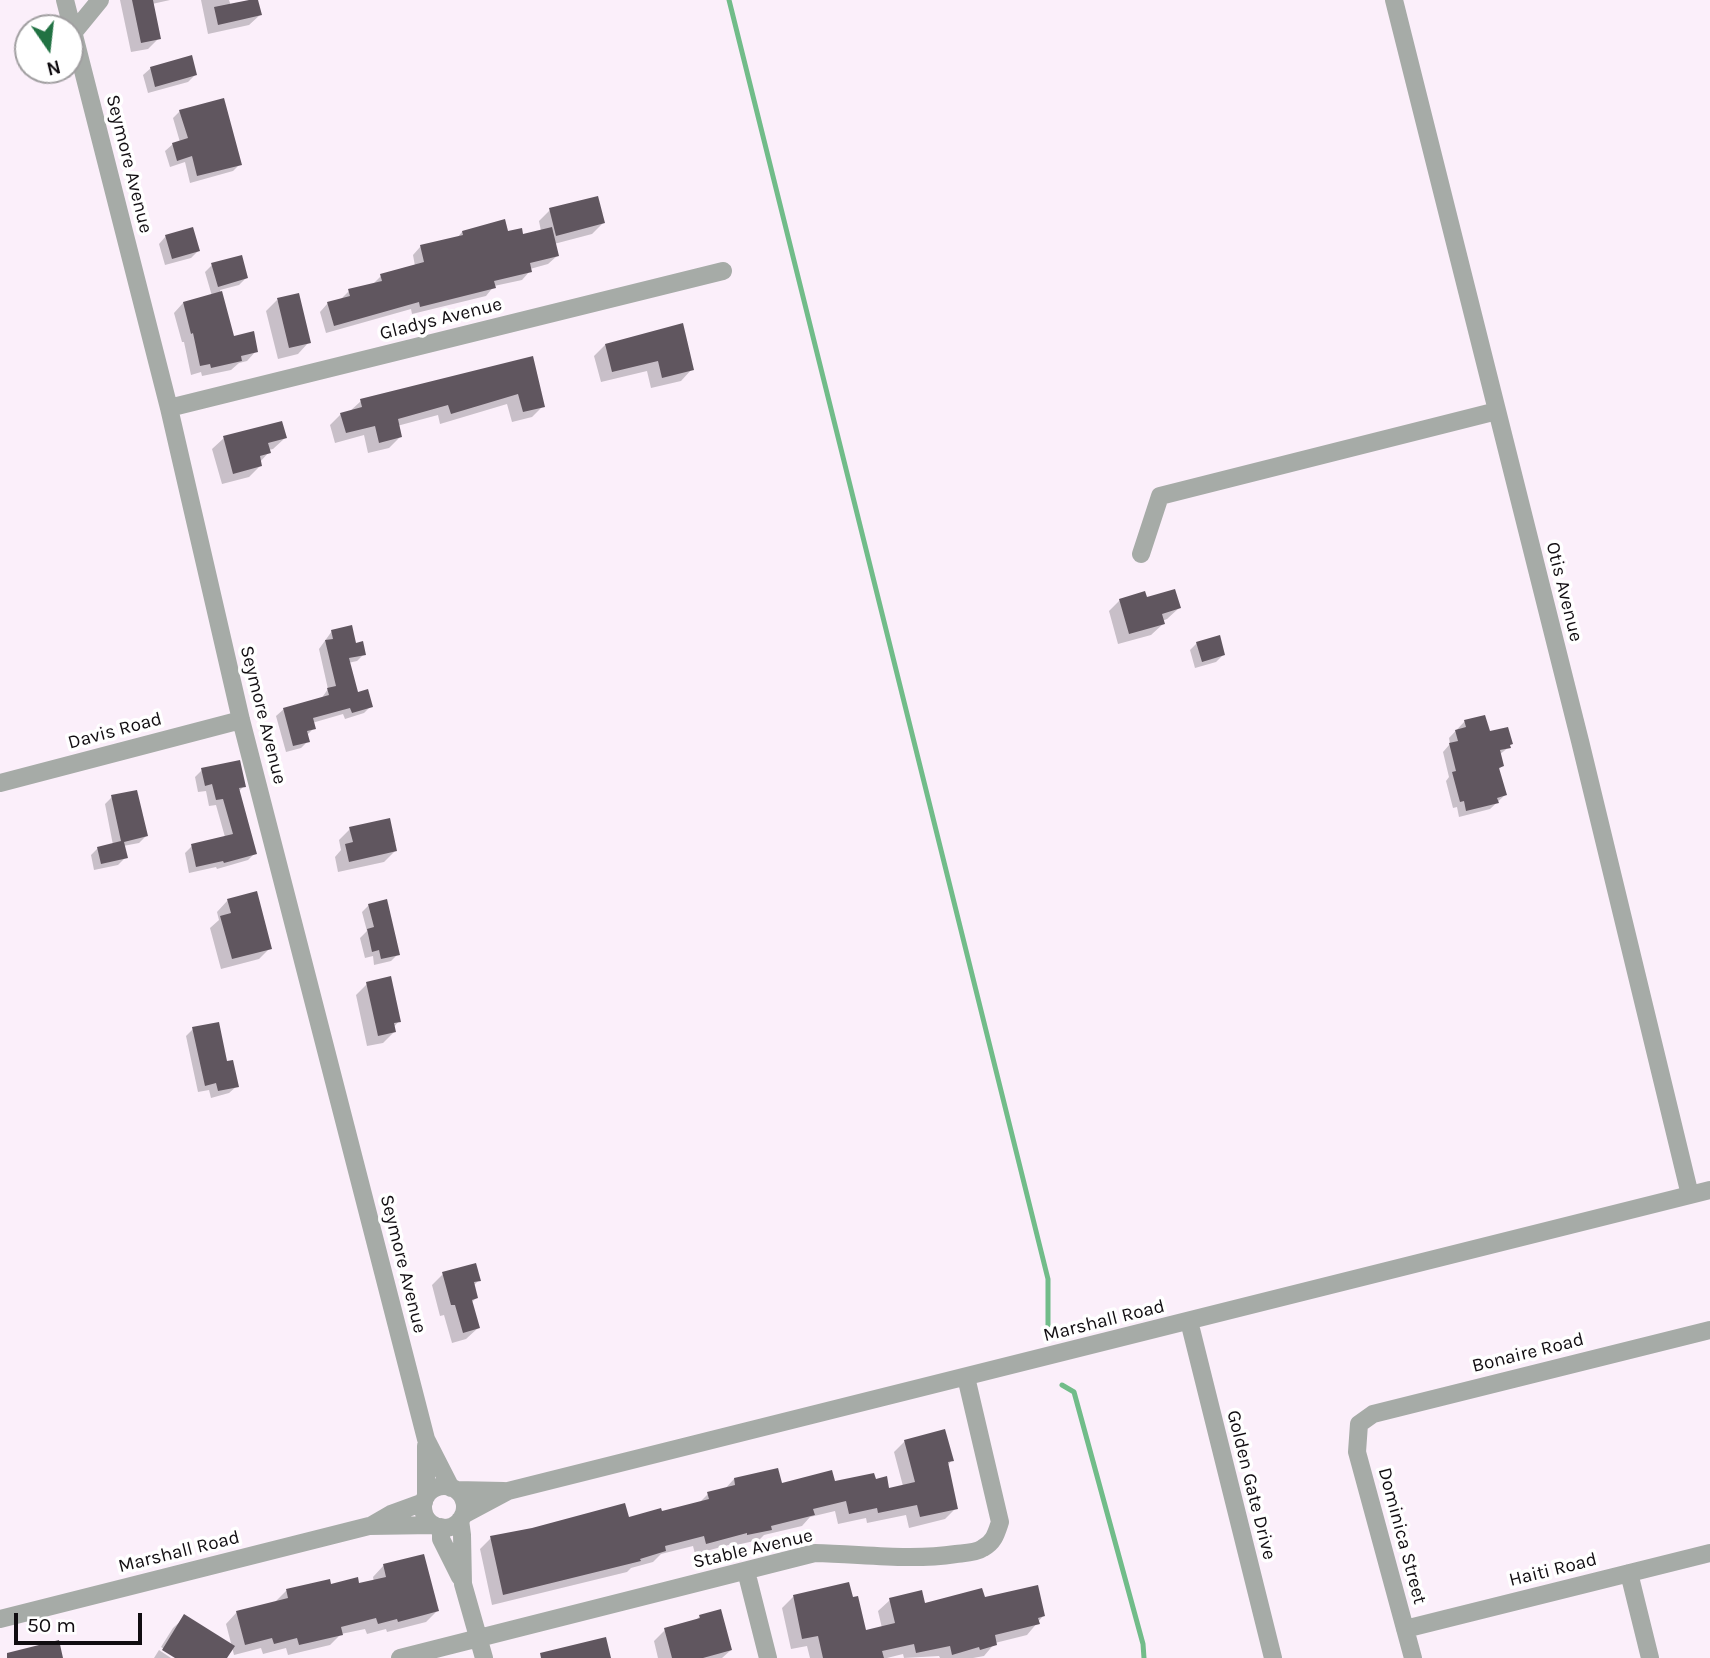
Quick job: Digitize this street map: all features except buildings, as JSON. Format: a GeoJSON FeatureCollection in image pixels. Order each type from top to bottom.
{"type":"FeatureCollection","features":[{"type":"Feature","properties":{"kind":"street"},"geometry":{"type":"LineString","coordinates":[[84,20],[100,0]]}},
{"type":"Feature","properties":{"kind":"street","name":"Otis Avenue"},"geometry":{"type":"LineString","coordinates":[[1394,0],[1690,1195]]}},
{"type":"Feature","properties":{"kind":"street","name":"Seymore Avenue"},"geometry":{"type":"LineString","coordinates":[[84,72],[169,408],[241,720],[426,1439],[454,1489]]}},
{"type":"Feature","properties":{"kind":"street","name":"Gladys Avenue"},"geometry":{"type":"LineString","coordinates":[[169,408],[723,271]]}},
{"type":"Feature","properties":{"kind":"street"},"geometry":{"type":"LineString","coordinates":[[1141,554],[1160,496],[1497,411]]}},
{"type":"Feature","properties":{"kind":"street","name":"Davis Road"},"geometry":{"type":"LineString","coordinates":[[0,783],[241,720]]}},
{"type":"Feature","properties":{"kind":"street","name":"Marshall Road"},"geometry":{"type":"LineString","coordinates":[[461,1517],[508,1491],[1710,1190]]}},
{"type":"Feature","properties":{"kind":"street","name":"Golden Gate Drive"},"geometry":{"type":"LineString","coordinates":[[1189,1321],[1273,1658]]}},
{"type":"Feature","properties":{"kind":"street","name":"Bonaire Road"},"geometry":{"type":"LineString","coordinates":[[1359,1424],[1373,1414],[1710,1330]]}},
{"type":"Feature","properties":{"kind":"street","name":"Stable Avenue"},"geometry":{"type":"LineString","coordinates":[[400,1658],[816,1553],[898,1559],[981,1550],[995,1539],[1000,1522],[966,1377]]}},
{"type":"Feature","properties":{"kind":"street","name":"Dominica Street"},"geometry":{"type":"LineString","coordinates":[[1359,1424],[1357,1452],[1413,1658]]}},
{"type":"Feature","properties":{"kind":"street","name":"Seymore Avenue"},"geometry":{"type":"LineString","coordinates":[[425,1499],[426,1439]]}},
{"type":"Feature","properties":{"kind":"street"},"geometry":{"type":"LineString","coordinates":[[461,1517],[451,1527],[437,1526],[426,1518],[425,1499],[434,1489],[454,1489],[465,1504],[461,1517],[463,1584]]}},
{"type":"Feature","properties":{"kind":"street","name":"Marshall Road"},"geometry":{"type":"LineString","coordinates":[[454,1489],[508,1491]]}},
{"type":"Feature","properties":{"kind":"street","name":"Marshall Road"},"geometry":{"type":"LineString","coordinates":[[369,1526],[425,1499]]}},
{"type":"Feature","properties":{"kind":"street","name":"Marshall Road"},"geometry":{"type":"LineString","coordinates":[[0,1619],[369,1526],[437,1526]]}},
{"type":"Feature","properties":{"kind":"street"},"geometry":{"type":"LineString","coordinates":[[437,1526],[463,1584],[484,1658]]}},
{"type":"Feature","properties":{"kind":"street","name":"Haiti Road"},"geometry":{"type":"LineString","coordinates":[[1405,1629],[1710,1553]]}},
{"type":"Feature","properties":{"kind":"street"},"geometry":{"type":"LineString","coordinates":[[746,1571],[768,1658]]}},
{"type":"Feature","properties":{"kind":"street"},"geometry":{"type":"LineString","coordinates":[[1629,1573],[1650,1658]]}},
{"type":"Feature","properties":{"kind":"waterway"},"geometry":{"type":"LineString","coordinates":[[729,0],[1048,1279],[1048,1325]]}},
{"type":"Feature","properties":{"kind":"waterway"},"geometry":{"type":"LineString","coordinates":[[1062,1385],[1074,1392],[1143,1644],[1144,1658]]}}]}
